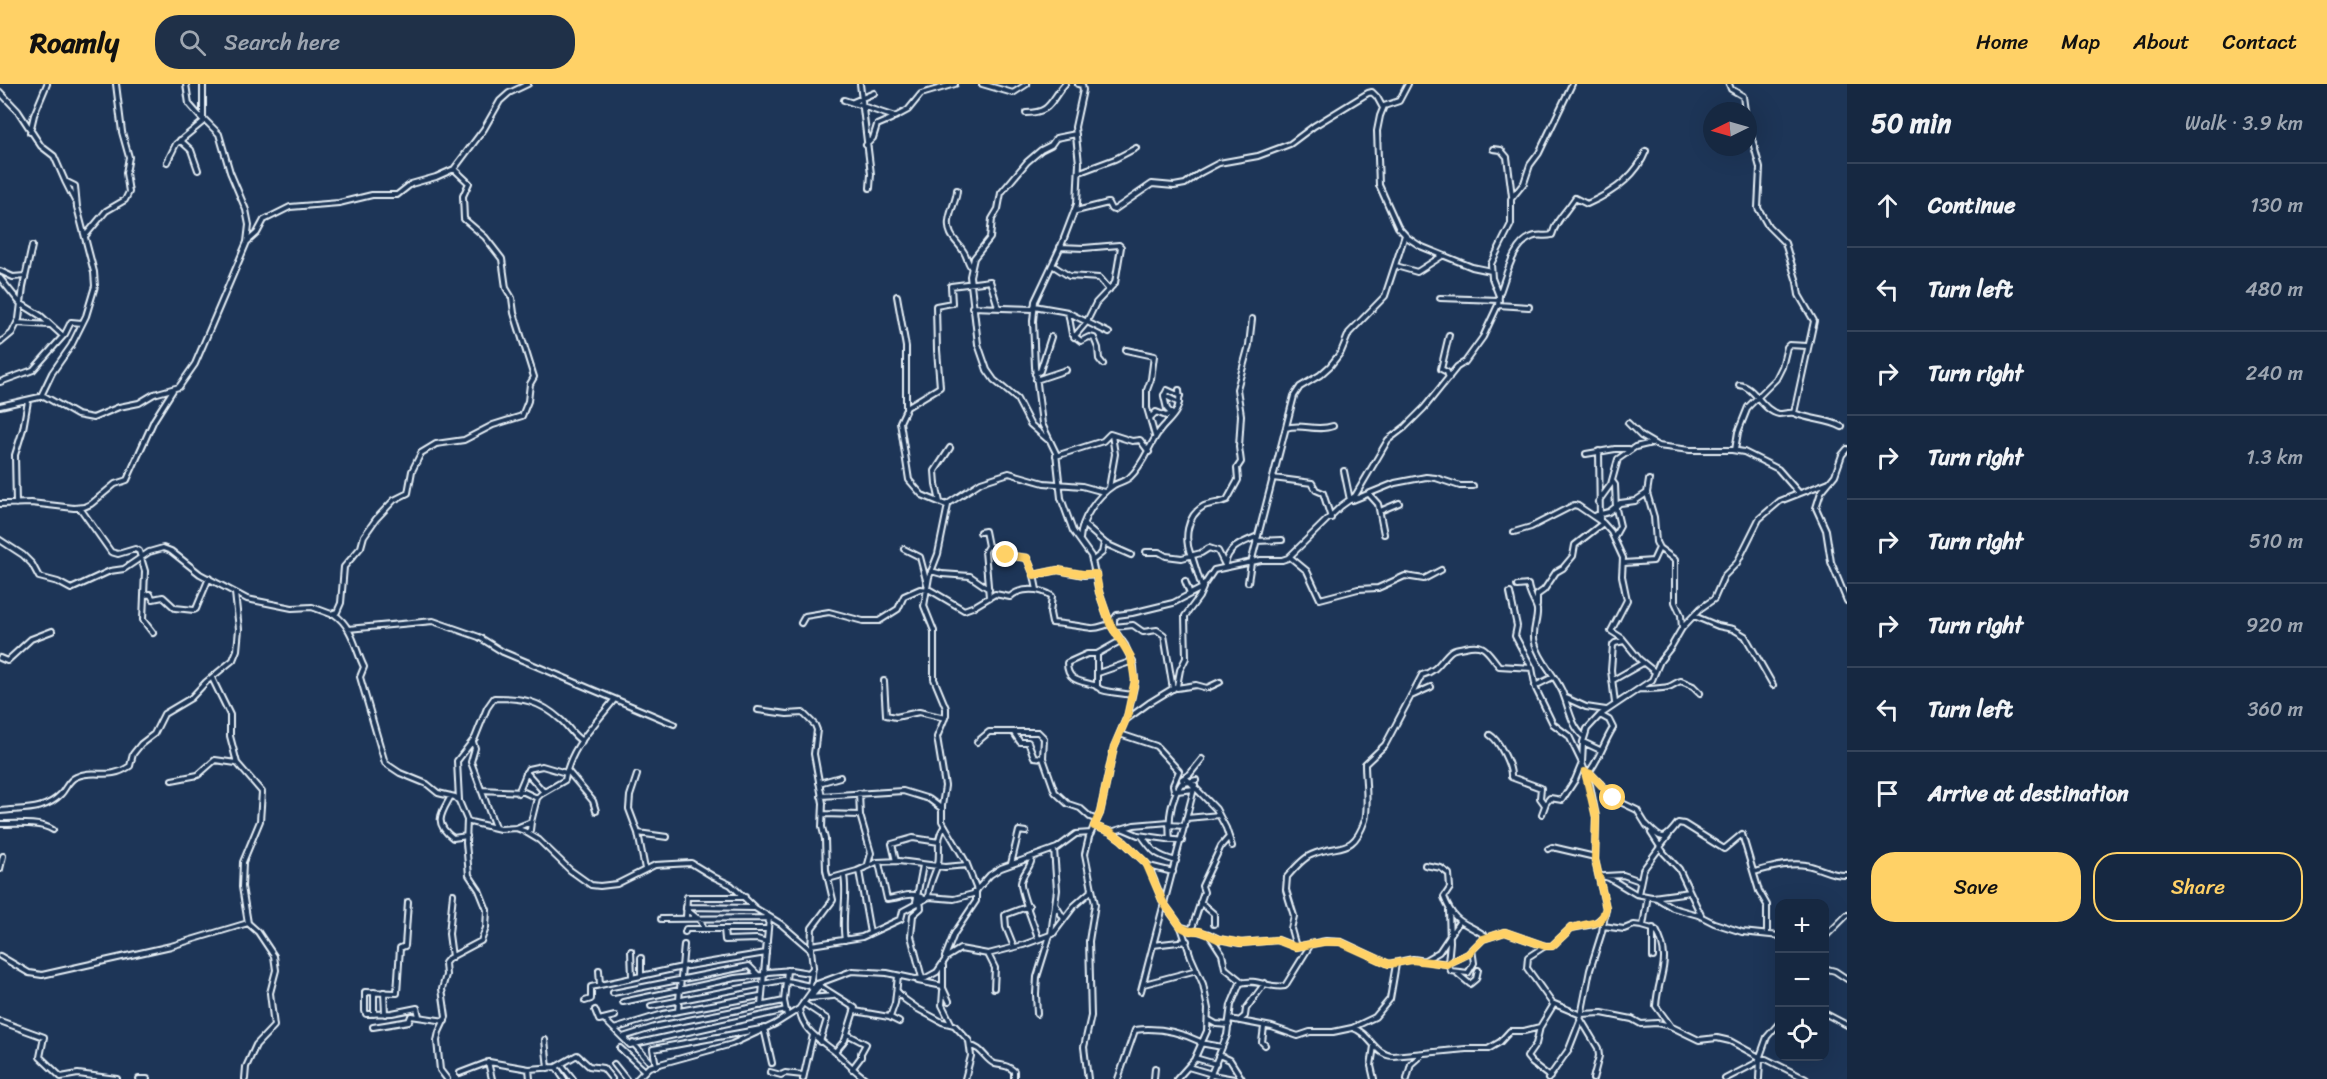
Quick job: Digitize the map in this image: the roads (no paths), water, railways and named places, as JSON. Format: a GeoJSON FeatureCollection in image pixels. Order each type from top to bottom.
{"type":"FeatureCollection","features":[{"type":"Feature","properties":{"kind":"street"},"geometry":{"type":"LineString","coordinates":[[30,132],[47,84]]}},
{"type":"Feature","properties":{"kind":"street"},"geometry":{"type":"LineString","coordinates":[[85,236],[106,211],[125,200],[129,192],[126,173],[129,157],[122,132],[116,84]]}},
{"type":"Feature","properties":{"kind":"street"},"geometry":{"type":"LineString","coordinates":[[0,406],[41,396],[48,397],[77,415],[89,418],[100,416],[119,407],[139,403],[154,393],[174,389],[182,384],[190,374],[247,242],[249,225],[246,210],[230,172],[219,134],[189,104],[186,84]]}},
{"type":"Feature","properties":{"kind":"street"},"geometry":{"type":"LineString","coordinates":[[167,162],[180,140],[204,120],[203,84]]}},
{"type":"Feature","properties":{"kind":"street"},"geometry":{"type":"LineString","coordinates":[[247,242],[257,233],[264,220],[290,207],[339,203],[373,195],[398,195],[411,184],[454,169],[484,129],[500,101],[509,93],[528,84]]}},
{"type":"Feature","properties":{"kind":"street"},"geometry":{"type":"LineString","coordinates":[[860,84],[871,174],[870,188]]}},
{"type":"Feature","properties":{"kind":"street"},"geometry":{"type":"LineString","coordinates":[[866,145],[873,138],[877,125],[908,110],[921,94],[955,84]]}},
{"type":"Feature","properties":{"kind":"street"},"geometry":{"type":"LineString","coordinates":[[982,84],[1013,93],[1027,84]]}},
{"type":"Feature","properties":{"kind":"street"},"geometry":{"type":"LineString","coordinates":[[1026,113],[1037,113],[1052,105],[1055,95],[1065,84]]}},
{"type":"Feature","properties":{"kind":"street"},"geometry":{"type":"LineString","coordinates":[[1048,440],[1042,424],[1035,374],[1034,307],[1076,211],[1079,172],[1076,120],[1083,91],[1080,84]]}},
{"type":"Feature","properties":{"kind":"street"},"geometry":{"type":"LineString","coordinates":[[1408,84],[1399,100],[1383,108],[1378,121],[1380,188],[1394,219],[1405,235],[1420,246],[1472,267],[1491,271]]}},
{"type":"Feature","properties":{"kind":"street"},"geometry":{"type":"LineString","coordinates":[[1512,197],[1524,183],[1530,165],[1539,153],[1572,84]]}},
{"type":"Feature","properties":{"kind":"street"},"geometry":{"type":"LineString","coordinates":[[1729,84],[1731,89],[1743,96],[1744,102]]}},
{"type":"Feature","properties":{"kind":"street"},"geometry":{"type":"LineString","coordinates":[[0,92],[18,111],[43,149],[54,156],[65,181],[75,186],[95,286],[88,312],[70,346],[52,372],[41,396]]}},
{"type":"Feature","properties":{"kind":"street"},"geometry":{"type":"LineString","coordinates":[[853,103],[874,93]]}},
{"type":"Feature","properties":{"kind":"street"},"geometry":{"type":"LineString","coordinates":[[1076,211],[1108,203],[1114,210],[1152,184],[1174,186],[1185,184],[1221,162],[1252,157],[1286,146],[1368,93],[1375,94],[1383,108]]}},
{"type":"Feature","properties":{"kind":"street"},"geometry":{"type":"LineString","coordinates":[[844,100],[895,117]]}},
{"type":"Feature","properties":{"kind":"street"},"geometry":{"type":"LineString","coordinates":[[1076,134],[1057,137],[1052,145],[1042,149],[1027,162],[1002,191],[998,209],[991,220],[989,240],[975,255],[970,284],[979,347],[988,374],[1017,399],[1030,424],[1055,449],[1059,484],[1068,519],[1092,561],[1099,592],[1113,627],[1133,661],[1135,680],[1126,720],[1114,747],[1097,820],[1091,833],[1085,858],[1095,902],[1089,941],[1091,1009],[1084,1047],[1088,1079]]}},
{"type":"Feature","properties":{"kind":"street"},"geometry":{"type":"LineString","coordinates":[[180,140],[191,150],[198,170]]}},
{"type":"Feature","properties":{"kind":"street"},"geometry":{"type":"LineString","coordinates":[[1079,172],[1092,165],[1115,159],[1136,148]]}},
{"type":"Feature","properties":{"kind":"street"},"geometry":{"type":"LineString","coordinates":[[1493,149],[1501,150],[1507,156],[1512,197],[1511,224],[1491,262],[1498,299]]}},
{"type":"Feature","properties":{"kind":"street"},"geometry":{"type":"LineString","coordinates":[[1175,689],[1180,669],[1186,658],[1185,616],[1199,597],[1202,587],[1212,572],[1225,567],[1290,557],[1350,500],[1361,487],[1388,440],[1410,422],[1450,379],[1483,337],[1504,284],[1504,273],[1523,244],[1531,237],[1552,235],[1562,213],[1569,208],[1575,198],[1587,204],[1618,187],[1635,171],[1646,151]]}},
{"type":"Feature","properties":{"kind":"street"},"geometry":{"type":"LineString","coordinates":[[1757,156],[1760,168],[1758,208],[1768,226],[1785,243],[1799,295],[1814,321],[1794,413]]}},
{"type":"Feature","properties":{"kind":"street"},"geometry":{"type":"LineString","coordinates":[[336,613],[344,578],[344,567],[361,547],[364,536],[376,519],[394,500],[408,493],[412,471],[421,453],[435,444],[464,440],[493,425],[522,416],[528,401],[530,384],[534,380],[514,313],[512,298],[506,288],[502,260],[485,237],[464,219],[464,196],[470,183],[454,169]]}},
{"type":"Feature","properties":{"kind":"street"},"geometry":{"type":"LineString","coordinates":[[957,190],[957,198],[951,209],[949,230],[955,243],[964,252],[971,268]]}},
{"type":"Feature","properties":{"kind":"street"},"geometry":{"type":"LineString","coordinates":[[1248,582],[1294,396],[1299,388],[1321,374],[1338,356],[1349,333],[1385,297],[1405,235]]}},
{"type":"Feature","properties":{"kind":"street"},"geometry":{"type":"LineString","coordinates":[[1060,247],[1120,245],[1122,252],[1115,282],[1096,303],[1086,323],[1074,337]]}},
{"type":"Feature","properties":{"kind":"street"},"geometry":{"type":"LineString","coordinates":[[0,343],[12,333],[17,323],[32,246]]}},
{"type":"Feature","properties":{"kind":"street"},"geometry":{"type":"LineString","coordinates":[[1396,266],[1417,272],[1443,255]]}},
{"type":"Feature","properties":{"kind":"street"},"geometry":{"type":"LineString","coordinates":[[1052,265],[1064,274],[1074,277],[1099,278],[1109,290]]}},
{"type":"Feature","properties":{"kind":"street"},"geometry":{"type":"LineString","coordinates":[[0,272],[13,277],[25,276]]}},
{"type":"Feature","properties":{"kind":"street"},"geometry":{"type":"LineString","coordinates":[[0,278],[20,303],[32,309],[63,336]]}},
{"type":"Feature","properties":{"kind":"street"},"geometry":{"type":"LineString","coordinates":[[906,409],[940,387],[936,306],[952,303],[951,286],[991,282],[998,307]]}},
{"type":"Feature","properties":{"kind":"street"},"geometry":{"type":"LineString","coordinates":[[897,296],[906,347],[906,409],[900,422],[909,480],[922,495],[948,505]]}},
{"type":"Feature","properties":{"kind":"street"},"geometry":{"type":"LineString","coordinates":[[1440,298],[1498,299],[1529,308]]}},
{"type":"Feature","properties":{"kind":"street"},"geometry":{"type":"LineString","coordinates":[[972,306],[1034,307],[1066,311],[1109,333]]}},
{"type":"Feature","properties":{"kind":"street"},"geometry":{"type":"LineString","coordinates":[[1069,313],[1071,333],[1081,341],[1093,337],[1098,348],[1099,359],[1103,364]]}},
{"type":"Feature","properties":{"kind":"street"},"geometry":{"type":"LineString","coordinates":[[1202,587],[1185,537],[1194,515],[1204,507],[1227,500],[1239,479],[1237,470],[1241,462],[1239,444],[1241,419],[1237,389],[1249,343],[1252,319]]}},
{"type":"Feature","properties":{"kind":"street"},"geometry":{"type":"LineString","coordinates":[[0,382],[33,370],[63,336],[71,322],[82,323]]}},
{"type":"Feature","properties":{"kind":"street"},"geometry":{"type":"LineString","coordinates":[[17,323],[51,325]]}},
{"type":"Feature","properties":{"kind":"street"},"geometry":{"type":"LineString","coordinates":[[1449,335],[1441,369],[1448,372],[1450,379]]}},
{"type":"Feature","properties":{"kind":"street"},"geometry":{"type":"LineString","coordinates":[[1035,374],[1040,371],[1051,337]]}},
{"type":"Feature","properties":{"kind":"street"},"geometry":{"type":"LineString","coordinates":[[1735,450],[1738,432],[1746,412],[1779,375],[1788,346],[1808,346]]}},
{"type":"Feature","properties":{"kind":"street"},"geometry":{"type":"LineString","coordinates":[[1126,350],[1154,356],[1152,378],[1147,392],[1147,408],[1156,436]]}},
{"type":"Feature","properties":{"kind":"street"},"geometry":{"type":"LineString","coordinates":[[1036,380],[1066,370]]}},
{"type":"Feature","properties":{"kind":"street"},"geometry":{"type":"LineString","coordinates":[[1739,385],[1747,387],[1777,413],[1794,413],[1832,422],[1842,428]]}},
{"type":"Feature","properties":{"kind":"street"},"geometry":{"type":"LineString","coordinates":[[0,504],[31,503],[80,508],[91,504],[115,483],[127,480],[154,420],[174,389]]}},
{"type":"Feature","properties":{"kind":"street"},"geometry":{"type":"LineString","coordinates":[[1172,414],[1166,406],[1164,395],[1167,390],[1180,396]]}},
{"type":"Feature","properties":{"kind":"street"},"geometry":{"type":"LineString","coordinates":[[1080,540],[1084,525],[1094,505],[1104,492],[1132,476],[1149,452],[1156,436],[1180,404],[1179,390]]}},
{"type":"Feature","properties":{"kind":"street"},"geometry":{"type":"LineString","coordinates":[[1164,395],[1180,404]]}},
{"type":"Feature","properties":{"kind":"street"},"geometry":{"type":"LineString","coordinates":[[16,504],[15,455],[28,401]]}},
{"type":"Feature","properties":{"kind":"street"},"geometry":{"type":"LineString","coordinates":[[1151,417],[1156,412],[1166,416],[1172,414]]}},
{"type":"Feature","properties":{"kind":"street"},"geometry":{"type":"LineString","coordinates":[[1628,423],[1652,443]]}},
{"type":"Feature","properties":{"kind":"street"},"geometry":{"type":"LineString","coordinates":[[1285,429],[1292,426],[1318,430],[1333,426]]}},
{"type":"Feature","properties":{"kind":"street"},"geometry":{"type":"LineString","coordinates":[[1056,456],[1103,441],[1108,435],[1140,441],[1149,452]]}},
{"type":"Feature","properties":{"kind":"street"},"geometry":{"type":"LineString","coordinates":[[1109,488],[1115,454],[1112,435]]}},
{"type":"Feature","properties":{"kind":"street"},"geometry":{"type":"LineString","coordinates":[[1586,454],[1618,448],[1630,449],[1652,443],[1690,450],[1735,450],[1776,467],[1799,493]]}},
{"type":"Feature","properties":{"kind":"street"},"geometry":{"type":"LineString","coordinates":[[940,503],[935,473],[950,448]]}},
{"type":"Feature","properties":{"kind":"street"},"geometry":{"type":"LineString","coordinates":[[1598,502],[1612,481],[1618,459],[1630,449]]}},
{"type":"Feature","properties":{"kind":"street"},"geometry":{"type":"LineString","coordinates":[[1846,599],[1831,562],[1826,533],[1816,508],[1821,492],[1835,476],[1842,455],[1847,450]]}},
{"type":"Feature","properties":{"kind":"street"},"geometry":{"type":"LineString","coordinates":[[1599,451],[1598,502],[1601,522]]}},
{"type":"Feature","properties":{"kind":"street"},"geometry":{"type":"LineString","coordinates":[[1344,471],[1350,500]]}},
{"type":"Feature","properties":{"kind":"street"},"geometry":{"type":"LineString","coordinates":[[965,1079],[971,1059],[970,1046],[969,1041],[952,1024],[943,1009],[941,1000],[943,963],[954,934],[976,900],[976,884],[942,821],[945,786],[937,737],[945,718],[945,702],[934,677],[935,637],[932,622],[925,607],[927,587],[938,554],[948,505],[981,482],[1003,474],[1011,474],[1104,492]]}},
{"type":"Feature","properties":{"kind":"street"},"geometry":{"type":"LineString","coordinates":[[1350,500],[1397,482],[1432,477],[1460,486],[1473,486]]}},
{"type":"Feature","properties":{"kind":"street"},"geometry":{"type":"LineString","coordinates":[[1273,478],[1312,483],[1316,490],[1323,493],[1331,518]]}},
{"type":"Feature","properties":{"kind":"street"},"geometry":{"type":"LineString","coordinates":[[1649,480],[1647,494],[1654,513],[1655,536],[1659,548],[1675,560],[1675,602],[1681,615],[1682,628]]}},
{"type":"Feature","properties":{"kind":"street"},"geometry":{"type":"LineString","coordinates":[[1612,481],[1615,487],[1620,526],[1614,537]]}},
{"type":"Feature","properties":{"kind":"street"},"geometry":{"type":"LineString","coordinates":[[1542,814],[1545,805],[1552,797],[1562,800],[1575,780],[1582,763],[1584,739],[1590,725],[1615,703],[1652,680],[1660,661],[1682,628],[1714,599],[1724,576],[1737,563],[1756,523],[1780,501],[1829,482]]}},
{"type":"Feature","properties":{"kind":"street"},"geometry":{"type":"LineString","coordinates":[[1369,494],[1377,501],[1384,534]]}},
{"type":"Feature","properties":{"kind":"street"},"geometry":{"type":"LineString","coordinates":[[1593,516],[1610,511],[1622,502],[1635,501],[1647,494]]}},
{"type":"Feature","properties":{"kind":"street"},"geometry":{"type":"LineString","coordinates":[[1380,511],[1399,503]]}},
{"type":"Feature","properties":{"kind":"street"},"geometry":{"type":"LineString","coordinates":[[1514,532],[1531,527],[1574,505],[1601,522],[1614,537],[1624,563],[1622,576],[1626,604],[1611,630],[1655,672]]}},
{"type":"Feature","properties":{"kind":"street"},"geometry":{"type":"LineString","coordinates":[[80,508],[111,552],[117,554],[137,549],[145,571],[143,620],[153,633]]}},
{"type":"Feature","properties":{"kind":"street"},"geometry":{"type":"LineString","coordinates":[[1600,750],[1584,739],[1572,720],[1565,698],[1544,664],[1534,641],[1537,594],[1544,590],[1556,572],[1563,568],[1573,556],[1575,545],[1601,522]]}},
{"type":"Feature","properties":{"kind":"street"},"geometry":{"type":"LineString","coordinates":[[1084,525],[1104,543],[1131,555]]}},
{"type":"Feature","properties":{"kind":"street"},"geometry":{"type":"LineString","coordinates":[[980,532],[985,531],[988,546],[986,550],[989,597]]}},
{"type":"Feature","properties":{"kind":"street"},"geometry":{"type":"LineString","coordinates":[[1225,567],[1228,555],[1234,547],[1257,539],[1282,540]]}},
{"type":"Feature","properties":{"kind":"street"},"geometry":{"type":"LineString","coordinates":[[0,540],[14,547],[30,562],[39,577],[58,582],[71,589],[110,572],[124,569],[151,551],[165,548],[194,571],[259,603],[292,608],[313,607],[336,613],[355,640],[358,656],[364,667],[360,677],[378,735],[383,760],[400,773],[459,801]]}},
{"type":"Feature","properties":{"kind":"street"},"geometry":{"type":"LineString","coordinates":[[1092,561],[1102,553],[1104,543]]}},
{"type":"Feature","properties":{"kind":"street"},"geometry":{"type":"LineString","coordinates":[[988,546],[1002,550],[1006,555],[1027,558],[1037,590]]}},
{"type":"Feature","properties":{"kind":"street"},"geometry":{"type":"LineString","coordinates":[[1146,552],[1159,552],[1174,557],[1191,556],[1201,553],[1206,548],[1215,549],[1225,567]]}},
{"type":"Feature","properties":{"kind":"street"},"geometry":{"type":"LineString","coordinates":[[1624,563],[1653,561],[1659,548]]}},
{"type":"Feature","properties":{"kind":"street"},"geometry":{"type":"LineString","coordinates":[[904,549],[920,557],[927,587],[963,610],[974,607],[997,593],[1010,597],[1015,592],[1037,590],[1052,596],[1050,613],[1052,623],[1064,622],[1093,628],[1135,626],[1143,632],[1155,630],[1164,635],[1175,689]]}},
{"type":"Feature","properties":{"kind":"street"},"geometry":{"type":"LineString","coordinates":[[1290,557],[1308,572],[1320,599],[1358,589],[1378,588],[1405,576],[1424,579],[1441,570]]}},
{"type":"Feature","properties":{"kind":"street"},"geometry":{"type":"LineString","coordinates":[[1034,575],[1058,570],[1096,574]]}},
{"type":"Feature","properties":{"kind":"street"},"geometry":{"type":"LineString","coordinates":[[931,571],[970,576],[989,589]]}},
{"type":"Feature","properties":{"kind":"street"},"geometry":{"type":"LineString","coordinates":[[145,595],[150,594],[153,599],[163,597],[175,608],[196,609],[209,579]]}},
{"type":"Feature","properties":{"kind":"street"},"geometry":{"type":"LineString","coordinates":[[1185,581],[1190,594]]}},
{"type":"Feature","properties":{"kind":"street"},"geometry":{"type":"LineString","coordinates":[[1517,586],[1527,584],[1530,598],[1537,607]]}},
{"type":"Feature","properties":{"kind":"street"},"geometry":{"type":"LineString","coordinates":[[801,623],[805,616],[830,612],[863,621],[879,621],[898,609],[905,595],[927,587]]}},
{"type":"Feature","properties":{"kind":"street"},"geometry":{"type":"LineString","coordinates":[[1113,627],[1118,614],[1132,614],[1172,604],[1202,587]]}},
{"type":"Feature","properties":{"kind":"street"},"geometry":{"type":"LineString","coordinates":[[0,811],[44,806],[61,795],[75,777],[89,774],[114,774],[127,768],[131,764],[133,753],[154,734],[164,714],[188,701],[230,663],[237,650],[239,629],[235,592]]}},
{"type":"Feature","properties":{"kind":"street"},"geometry":{"type":"LineString","coordinates":[[1510,593],[1517,626],[1515,636],[1532,668],[1535,686],[1552,724],[1569,736],[1587,772],[1618,801],[1637,810],[1660,847],[1678,868],[1701,916]]}},
{"type":"Feature","properties":{"kind":"street"},"geometry":{"type":"LineString","coordinates":[[1694,615],[1745,636],[1773,685]]}},
{"type":"Feature","properties":{"kind":"street"},"geometry":{"type":"LineString","coordinates":[[347,629],[433,621],[479,637],[498,650],[674,724]]}},
{"type":"Feature","properties":{"kind":"street"},"geometry":{"type":"LineString","coordinates":[[0,658],[9,660],[31,639],[52,631]]}},
{"type":"Feature","properties":{"kind":"street"},"geometry":{"type":"LineString","coordinates":[[1122,640],[1097,654],[1087,654],[1068,662],[1067,671],[1078,682],[1104,691],[1132,695]]}},
{"type":"Feature","properties":{"kind":"street"},"geometry":{"type":"LineString","coordinates":[[1615,703],[1611,668],[1614,644],[1624,641]]}},
{"type":"Feature","properties":{"kind":"street"},"geometry":{"type":"LineString","coordinates":[[1296,947],[1291,929],[1294,916],[1286,890],[1287,877],[1308,856],[1334,850],[1357,839],[1365,818],[1365,764],[1384,745],[1422,675],[1428,674],[1454,650],[1479,645],[1499,666],[1532,668]]}},
{"type":"Feature","properties":{"kind":"street"},"geometry":{"type":"LineString","coordinates":[[1097,654],[1097,687]]}},
{"type":"Feature","properties":{"kind":"street"},"geometry":{"type":"LineString","coordinates":[[1098,673],[1133,661]]}},
{"type":"Feature","properties":{"kind":"street"},"geometry":{"type":"LineString","coordinates":[[1613,680],[1644,663]]}},
{"type":"Feature","properties":{"kind":"street"},"geometry":{"type":"LineString","coordinates":[[1535,686],[1553,677]]}},
{"type":"Feature","properties":{"kind":"street"},"geometry":{"type":"LineString","coordinates":[[212,678],[230,715],[230,736],[237,763],[262,792],[260,821],[243,862],[242,887],[248,923],[271,949],[276,970],[270,993],[274,1026],[256,1045],[246,1067],[245,1079]]}},
{"type":"Feature","properties":{"kind":"street"},"geometry":{"type":"LineString","coordinates":[[884,681],[886,715],[896,717],[919,712],[945,718]]}},
{"type":"Feature","properties":{"kind":"street"},"geometry":{"type":"LineString","coordinates":[[1638,689],[1644,691],[1655,687],[1669,687],[1681,681],[1693,686],[1700,693]]}},
{"type":"Feature","properties":{"kind":"street"},"geometry":{"type":"LineString","coordinates":[[1126,720],[1161,695],[1175,689],[1196,685],[1207,688],[1220,682]]}},
{"type":"Feature","properties":{"kind":"street"},"geometry":{"type":"LineString","coordinates":[[1411,697],[1431,687]]}},
{"type":"Feature","properties":{"kind":"street"},"geometry":{"type":"LineString","coordinates":[[447,1079],[440,1070],[438,1062],[438,1037],[445,1021],[446,1008],[442,989],[446,975],[445,963],[481,941],[486,928],[486,907],[469,875],[467,820],[459,801],[457,761],[473,742],[487,708],[495,698],[520,698],[534,702],[559,718],[574,736],[582,741]]}},
{"type":"Feature","properties":{"kind":"street"},"geometry":{"type":"LineString","coordinates":[[1565,698],[1586,707],[1606,710]]}},
{"type":"Feature","properties":{"kind":"street"},"geometry":{"type":"LineString","coordinates":[[527,833],[530,830],[537,798],[543,791],[564,781],[571,756],[614,700]]}},
{"type":"Feature","properties":{"kind":"street"},"geometry":{"type":"LineString","coordinates":[[758,710],[787,714],[803,713],[815,724],[817,735],[814,754],[821,796],[828,879],[833,902],[813,925],[811,948],[813,967],[811,988],[806,1000]]}},
{"type":"Feature","properties":{"kind":"street"},"geometry":{"type":"LineString","coordinates":[[1587,772],[1596,764],[1600,750],[1613,728],[1609,720],[1600,715]]}},
{"type":"Feature","properties":{"kind":"street"},"geometry":{"type":"LineString","coordinates":[[976,742],[989,732],[1037,731],[1044,739],[1043,758],[1053,789],[1068,804],[1080,808],[1088,816],[1097,820]]}},
{"type":"Feature","properties":{"kind":"street"},"geometry":{"type":"LineString","coordinates":[[1013,733],[1020,742],[1028,742],[1034,757],[1043,758]]}},
{"type":"Feature","properties":{"kind":"street"},"geometry":{"type":"LineString","coordinates":[[1120,734],[1158,747],[1179,771],[1173,785],[1174,790],[1177,791]]}},
{"type":"Feature","properties":{"kind":"street"},"geometry":{"type":"LineString","coordinates":[[1490,735],[1497,739],[1502,753],[1508,759],[1512,769],[1511,777],[1540,788],[1540,798],[1545,805]]}},
{"type":"Feature","properties":{"kind":"street"},"geometry":{"type":"LineString","coordinates":[[473,742],[475,748],[471,762],[495,828]]}},
{"type":"Feature","properties":{"kind":"street"},"geometry":{"type":"LineString","coordinates":[[1170,840],[1169,824],[1177,791],[1183,783],[1182,779],[1202,759]]}},
{"type":"Feature","properties":{"kind":"street"},"geometry":{"type":"LineString","coordinates":[[172,780],[202,774],[215,760],[237,763]]}},
{"type":"Feature","properties":{"kind":"street"},"geometry":{"type":"LineString","coordinates":[[518,793],[526,772],[531,768],[542,766],[566,772],[593,801],[596,811]]}},
{"type":"Feature","properties":{"kind":"street"},"geometry":{"type":"LineString","coordinates":[[526,772],[543,791]]}},
{"type":"Feature","properties":{"kind":"street"},"geometry":{"type":"LineString","coordinates":[[1554,1004],[1540,1027],[1536,1044],[1528,1059],[1549,1078],[1569,1049],[1581,1016],[1592,961],[1603,926],[1605,900],[1595,857],[1597,824],[1587,772]]}},
{"type":"Feature","properties":{"kind":"street"},"geometry":{"type":"LineString","coordinates":[[637,775],[629,804],[638,833],[645,869]]}},
{"type":"Feature","properties":{"kind":"street"},"geometry":{"type":"LineString","coordinates":[[819,783],[840,777]]}},
{"type":"Feature","properties":{"kind":"street"},"geometry":{"type":"LineString","coordinates":[[1185,777],[1195,785],[1219,815],[1232,846]]}},
{"type":"Feature","properties":{"kind":"street"},"geometry":{"type":"LineString","coordinates":[[1183,783],[1191,781]]}},
{"type":"Feature","properties":{"kind":"street"},"geometry":{"type":"LineString","coordinates":[[1177,791],[1195,785]]}},
{"type":"Feature","properties":{"kind":"street"},"geometry":{"type":"LineString","coordinates":[[1141,991],[1195,785]]}},
{"type":"Feature","properties":{"kind":"street"},"geometry":{"type":"LineString","coordinates":[[481,790],[527,793],[537,798]]}},
{"type":"Feature","properties":{"kind":"street"},"geometry":{"type":"LineString","coordinates":[[821,796],[903,791],[928,799],[942,808]]}},
{"type":"Feature","properties":{"kind":"street"},"geometry":{"type":"LineString","coordinates":[[859,793],[860,815],[871,853],[867,865]]}},
{"type":"Feature","properties":{"kind":"street"},"geometry":{"type":"LineString","coordinates":[[451,796],[440,819],[441,826],[453,838],[467,836]]}},
{"type":"Feature","properties":{"kind":"street"},"geometry":{"type":"LineString","coordinates":[[823,814],[860,815]]}},
{"type":"Feature","properties":{"kind":"street"},"geometry":{"type":"LineString","coordinates":[[1187,818],[1219,815]]}},
{"type":"Feature","properties":{"kind":"street"},"geometry":{"type":"LineString","coordinates":[[467,820],[495,828],[516,828],[531,822]]}},
{"type":"Feature","properties":{"kind":"street"},"geometry":{"type":"LineString","coordinates":[[0,824],[18,823],[53,830]]}},
{"type":"Feature","properties":{"kind":"street"},"geometry":{"type":"LineString","coordinates":[[1638,894],[1642,870],[1678,823],[1684,824],[1725,849],[1742,834],[1761,894],[1767,905],[1767,933]]}},
{"type":"Feature","properties":{"kind":"street"},"geometry":{"type":"LineString","coordinates":[[1646,824],[1655,835],[1670,834]]}},
{"type":"Feature","properties":{"kind":"street"},"geometry":{"type":"LineString","coordinates":[[1111,832],[1136,825],[1185,826]]}},
{"type":"Feature","properties":{"kind":"street"},"geometry":{"type":"LineString","coordinates":[[922,978],[910,932],[913,916],[921,908],[922,900],[937,867],[939,833],[945,826]]}},
{"type":"Feature","properties":{"kind":"street"},"geometry":{"type":"LineString","coordinates":[[1094,826],[1111,832],[1130,846],[1148,865],[1165,904],[1181,927],[1198,970],[1207,999],[1209,1019],[1207,1032],[1195,1058],[1177,1079]]}},
{"type":"Feature","properties":{"kind":"street"},"geometry":{"type":"LineString","coordinates":[[516,828],[527,833],[591,885],[617,884],[656,865],[691,863],[714,878],[731,885],[755,908],[781,924],[811,948]]}},
{"type":"Feature","properties":{"kind":"street"},"geometry":{"type":"LineString","coordinates":[[1124,829],[1142,836],[1182,841]]}},
{"type":"Feature","properties":{"kind":"street"},"geometry":{"type":"LineString","coordinates":[[1011,864],[1019,831],[1026,832]]}},
{"type":"Feature","properties":{"kind":"street"},"geometry":{"type":"LineString","coordinates":[[638,833],[667,837]]}},
{"type":"Feature","properties":{"kind":"street"},"geometry":{"type":"LineString","coordinates":[[811,948],[861,938],[901,919],[902,912],[922,900],[955,899],[976,891],[990,875],[1011,864],[1054,849],[1075,834],[1091,833]]}},
{"type":"Feature","properties":{"kind":"street"},"geometry":{"type":"LineString","coordinates":[[1142,836],[1156,854],[1176,861]]}},
{"type":"Feature","properties":{"kind":"street"},"geometry":{"type":"LineString","coordinates":[[1191,931],[1204,891],[1203,883],[1221,846],[1229,837]]}},
{"type":"Feature","properties":{"kind":"street"},"geometry":{"type":"LineString","coordinates":[[896,861],[892,844],[915,838],[939,842]]}},
{"type":"Feature","properties":{"kind":"street"},"geometry":{"type":"LineString","coordinates":[[1548,849],[1558,848],[1595,857]]}},
{"type":"Feature","properties":{"kind":"street"},"geometry":{"type":"LineString","coordinates":[[1037,1014],[1037,977],[1050,935],[1057,888],[1054,849]]}},
{"type":"Feature","properties":{"kind":"street"},"geometry":{"type":"LineString","coordinates":[[0,869],[3,856]]}},
{"type":"Feature","properties":{"kind":"street"},"geometry":{"type":"LineString","coordinates":[[1032,857],[1032,863],[1023,876],[1021,886],[1038,938]]}},
{"type":"Feature","properties":{"kind":"street"},"geometry":{"type":"LineString","coordinates":[[828,879],[859,871],[867,865],[878,862],[896,861],[937,867],[967,865]]}},
{"type":"Feature","properties":{"kind":"street"},"geometry":{"type":"LineString","coordinates":[[878,862],[887,900],[918,894]]}},
{"type":"Feature","properties":{"kind":"street"},"geometry":{"type":"LineString","coordinates":[[1754,872],[1797,864],[1834,875],[1847,875]]}},
{"type":"Feature","properties":{"kind":"street"},"geometry":{"type":"LineString","coordinates":[[1148,865],[1173,872]]}},
{"type":"Feature","properties":{"kind":"street"},"geometry":{"type":"LineString","coordinates":[[922,900],[918,894],[923,866]]}},
{"type":"Feature","properties":{"kind":"street"},"geometry":{"type":"LineString","coordinates":[[1425,866],[1441,868],[1449,874],[1450,888],[1444,897],[1455,918],[1488,938]]}},
{"type":"Feature","properties":{"kind":"street"},"geometry":{"type":"LineString","coordinates":[[859,871],[870,933]]}},
{"type":"Feature","properties":{"kind":"street"},"geometry":{"type":"LineString","coordinates":[[1598,875],[1623,875],[1640,881]]}},
{"type":"Feature","properties":{"kind":"street"},"geometry":{"type":"LineString","coordinates":[[844,876],[845,940]]}},
{"type":"Feature","properties":{"kind":"street"},"geometry":{"type":"LineString","coordinates":[[1604,876],[1645,896],[1653,897],[1689,891]]}},
{"type":"Feature","properties":{"kind":"street"},"geometry":{"type":"LineString","coordinates":[[915,979],[935,973],[948,956],[962,949],[988,954],[1050,935],[1058,930],[1074,906],[1092,892]]}},
{"type":"Feature","properties":{"kind":"street"},"geometry":{"type":"LineString","coordinates":[[452,957],[449,934],[453,894]]}},
{"type":"Feature","properties":{"kind":"street"},"geometry":{"type":"LineString","coordinates":[[918,894],[922,900]]}},
{"type":"Feature","properties":{"kind":"street"},"geometry":{"type":"LineString","coordinates":[[1643,926],[1647,899],[1645,896]]}},
{"type":"Feature","properties":{"kind":"street"},"geometry":{"type":"LineString","coordinates":[[686,918],[687,897],[745,897]]}},
{"type":"Feature","properties":{"kind":"street"},"geometry":{"type":"LineString","coordinates":[[1653,897],[1673,909],[1701,916],[1710,922],[1742,932],[1775,935]]}},
{"type":"Feature","properties":{"kind":"street"},"geometry":{"type":"LineString","coordinates":[[408,902],[405,946],[401,947],[397,992],[365,992],[364,1003],[365,1013],[385,1014],[417,1008],[419,1016]]}},
{"type":"Feature","properties":{"kind":"street"},"geometry":{"type":"LineString","coordinates":[[1200,902],[1214,914],[1214,924]]}},
{"type":"Feature","properties":{"kind":"street"},"geometry":{"type":"LineString","coordinates":[[1055,904],[1064,919]]}},
{"type":"Feature","properties":{"kind":"street"},"geometry":{"type":"LineString","coordinates":[[1014,947],[1005,915],[1029,906]]}},
{"type":"Feature","properties":{"kind":"street"},"geometry":{"type":"LineString","coordinates":[[1448,906],[1448,963],[1451,971],[1467,974],[1471,970],[1474,962],[1472,949]]}},
{"type":"Feature","properties":{"kind":"street"},"geometry":{"type":"LineString","coordinates":[[687,908],[755,908]]}},
{"type":"Feature","properties":{"kind":"street"},"geometry":{"type":"LineString","coordinates":[[687,908],[698,918],[705,929]]}},
{"type":"Feature","properties":{"kind":"street"},"geometry":{"type":"LineString","coordinates":[[1829,933],[1847,915]]}},
{"type":"Feature","properties":{"kind":"street"},"geometry":{"type":"LineString","coordinates":[[1181,927],[1209,934],[1218,939],[1242,943],[1277,940],[1296,947],[1342,942],[1388,964],[1411,960],[1448,963],[1459,959],[1488,938],[1510,933],[1545,946],[1552,946],[1571,928],[1594,924],[1603,916]]}},
{"type":"Feature","properties":{"kind":"street"},"geometry":{"type":"LineString","coordinates":[[661,919],[769,918]]}},
{"type":"Feature","properties":{"kind":"street"},"geometry":{"type":"LineString","coordinates":[[761,1006],[761,975],[766,953],[769,918]]}},
{"type":"Feature","properties":{"kind":"street"},"geometry":{"type":"LineString","coordinates":[[1425,961],[1439,952],[1459,922]]}},
{"type":"Feature","properties":{"kind":"street"},"geometry":{"type":"LineString","coordinates":[[0,956],[29,973],[42,975],[171,946],[248,923]]}},
{"type":"Feature","properties":{"kind":"street"},"geometry":{"type":"LineString","coordinates":[[1603,926],[1624,928],[1634,925],[1653,928],[1663,944],[1665,955],[1656,1006],[1670,1026]]}},
{"type":"Feature","properties":{"kind":"street"},"geometry":{"type":"LineString","coordinates":[[1653,928],[1653,957]]}},
{"type":"Feature","properties":{"kind":"street"},"geometry":{"type":"LineString","coordinates":[[685,932],[686,929],[768,929]]}},
{"type":"Feature","properties":{"kind":"street"},"geometry":{"type":"LineString","coordinates":[[724,929],[725,940],[757,939],[767,942]]}},
{"type":"Feature","properties":{"kind":"street"},"geometry":{"type":"LineString","coordinates":[[1209,934],[1222,954],[1224,967],[1240,982]]}},
{"type":"Feature","properties":{"kind":"street"},"geometry":{"type":"LineString","coordinates":[[1153,945],[1186,941]]}},
{"type":"Feature","properties":{"kind":"street"},"geometry":{"type":"LineString","coordinates":[[1240,982],[1265,983],[1280,987],[1287,984],[1311,944]]}},
{"type":"Feature","properties":{"kind":"street"},"geometry":{"type":"LineString","coordinates":[[678,1011],[684,945]]}},
{"type":"Feature","properties":{"kind":"street"},"geometry":{"type":"LineString","coordinates":[[1545,946],[1530,955],[1526,965],[1554,1004],[1581,1016],[1602,1013],[1632,1019],[1641,1024],[1657,1023],[1670,1026],[1699,1040],[1717,1038],[1730,1041],[1760,1059]]}},
{"type":"Feature","properties":{"kind":"street"},"geometry":{"type":"LineString","coordinates":[[631,951],[630,975],[632,977]]}},
{"type":"Feature","properties":{"kind":"street"},"geometry":{"type":"LineString","coordinates":[[585,1001],[591,999],[590,987],[682,967],[766,953]]}},
{"type":"Feature","properties":{"kind":"street"},"geometry":{"type":"LineString","coordinates":[[988,954],[995,968],[994,988]]}},
{"type":"Feature","properties":{"kind":"street"},"geometry":{"type":"LineString","coordinates":[[641,958],[639,976],[644,986]]}},
{"type":"Feature","properties":{"kind":"street"},"geometry":{"type":"LineString","coordinates":[[1230,1019],[1298,1036],[1311,1032],[1333,1032],[1352,1028],[1376,1017],[1390,999],[1396,964]]}},
{"type":"Feature","properties":{"kind":"street"},"geometry":{"type":"LineString","coordinates":[[613,993],[749,966],[761,975]]}},
{"type":"Feature","properties":{"kind":"street"},"geometry":{"type":"LineString","coordinates":[[623,1002],[787,969],[807,973],[813,967]]}},
{"type":"Feature","properties":{"kind":"street"},"geometry":{"type":"LineString","coordinates":[[786,1013],[784,1001],[787,969]]}},
{"type":"Feature","properties":{"kind":"street"},"geometry":{"type":"LineString","coordinates":[[1829,969],[1847,979]]}},
{"type":"Feature","properties":{"kind":"street"},"geometry":{"type":"LineString","coordinates":[[599,970],[600,985]]}},
{"type":"Feature","properties":{"kind":"street"},"geometry":{"type":"LineString","coordinates":[[651,1006],[786,981],[811,988],[855,970],[915,979],[943,988],[949,1001]]}},
{"type":"Feature","properties":{"kind":"street"},"geometry":{"type":"LineString","coordinates":[[1143,984],[1198,970]]}},
{"type":"Feature","properties":{"kind":"street"},"geometry":{"type":"LineString","coordinates":[[1458,973],[1470,984],[1476,979],[1478,970]]}},
{"type":"Feature","properties":{"kind":"street"},"geometry":{"type":"LineString","coordinates":[[890,1017],[897,991],[898,976]]}},
{"type":"Feature","properties":{"kind":"street"},"geometry":{"type":"LineString","coordinates":[[1211,1076],[1229,1025],[1231,1005],[1240,982]]}},
{"type":"Feature","properties":{"kind":"street"},"geometry":{"type":"LineString","coordinates":[[1239,1021],[1245,1016],[1246,1009],[1265,983]]}},
{"type":"Feature","properties":{"kind":"street"},"geometry":{"type":"LineString","coordinates":[[818,986],[854,1006],[855,1011],[847,1034],[835,1052]]}},
{"type":"Feature","properties":{"kind":"street"},"geometry":{"type":"LineString","coordinates":[[604,1019],[629,1044],[786,1013],[799,1009],[818,986]]}},
{"type":"Feature","properties":{"kind":"street"},"geometry":{"type":"LineString","coordinates":[[897,991],[918,1009],[942,1022],[952,1024]]}},
{"type":"Feature","properties":{"kind":"street"},"geometry":{"type":"LineString","coordinates":[[374,992],[374,1014]]}},
{"type":"Feature","properties":{"kind":"street"},"geometry":{"type":"LineString","coordinates":[[384,992],[385,1014]]}},
{"type":"Feature","properties":{"kind":"street"},"geometry":{"type":"LineString","coordinates":[[614,1029],[639,1020],[678,1011],[760,996]]}},
{"type":"Feature","properties":{"kind":"street"},"geometry":{"type":"LineString","coordinates":[[806,1000],[834,996]]}},
{"type":"Feature","properties":{"kind":"street"},"geometry":{"type":"LineString","coordinates":[[806,1000],[827,1019],[820,1042]]}},
{"type":"Feature","properties":{"kind":"street"},"geometry":{"type":"LineString","coordinates":[[623,1037],[658,1026],[784,1001]]}},
{"type":"Feature","properties":{"kind":"street"},"geometry":{"type":"LineString","coordinates":[[799,1009],[806,1027],[813,1035],[865,1079]]}},
{"type":"Feature","properties":{"kind":"street"},"geometry":{"type":"LineString","coordinates":[[595,1010],[598,1019],[615,1016]]}},
{"type":"Feature","properties":{"kind":"street"},"geometry":{"type":"LineString","coordinates":[[855,1011],[890,1017],[898,1022]]}},
{"type":"Feature","properties":{"kind":"street"},"geometry":{"type":"LineString","coordinates":[[638,1079],[645,1071],[656,1066],[727,1046],[763,1029],[786,1013]]}},
{"type":"Feature","properties":{"kind":"street"},"geometry":{"type":"LineString","coordinates":[[1829,1015],[1847,1025]]}},
{"type":"Feature","properties":{"kind":"street"},"geometry":{"type":"LineString","coordinates":[[373,1027],[409,1022],[411,1016],[445,1021]]}},
{"type":"Feature","properties":{"kind":"street"},"geometry":{"type":"LineString","coordinates":[[1581,1016],[1598,1048],[1599,1056],[1593,1079]]}},
{"type":"Feature","properties":{"kind":"street"},"geometry":{"type":"LineString","coordinates":[[1209,1019],[1216,1024],[1229,1025]]}},
{"type":"Feature","properties":{"kind":"street"},"geometry":{"type":"LineString","coordinates":[[0,1021],[44,1037],[40,1057],[61,1077],[78,1074],[117,1079]]}},
{"type":"Feature","properties":{"kind":"street"},"geometry":{"type":"LineString","coordinates":[[1264,1026],[1262,1042],[1265,1045]]}},
{"type":"Feature","properties":{"kind":"street"},"geometry":{"type":"LineString","coordinates":[[1352,1028],[1361,1032],[1386,1056],[1421,1055],[1459,1049],[1489,1049],[1500,1042],[1510,1031],[1524,1031],[1540,1027]]}},
{"type":"Feature","properties":{"kind":"street"},"geometry":{"type":"LineString","coordinates":[[1759,1079],[1760,1059],[1767,1037],[1775,1027]]}},
{"type":"Feature","properties":{"kind":"street"},"geometry":{"type":"LineString","coordinates":[[1118,1079],[1135,1030],[1149,1028],[1173,1032],[1222,1047]]}},
{"type":"Feature","properties":{"kind":"street"},"geometry":{"type":"LineString","coordinates":[[763,1029],[772,1063]]}},
{"type":"Feature","properties":{"kind":"street"},"geometry":{"type":"LineString","coordinates":[[656,1066],[653,1049],[763,1029]]}},
{"type":"Feature","properties":{"kind":"street"},"geometry":{"type":"LineString","coordinates":[[847,1034],[866,1044],[861,1057],[852,1069]]}},
{"type":"Feature","properties":{"kind":"street"},"geometry":{"type":"LineString","coordinates":[[770,1072],[782,1077],[785,1073],[803,1077],[813,1035]]}},
{"type":"Feature","properties":{"kind":"street"},"geometry":{"type":"LineString","coordinates":[[545,1040],[548,1068]]}},
{"type":"Feature","properties":{"kind":"street"},"geometry":{"type":"LineString","coordinates":[[633,1043],[649,1060]]}},
{"type":"Feature","properties":{"kind":"street"},"geometry":{"type":"LineString","coordinates":[[1374,1045],[1371,1066],[1374,1079]]}},
{"type":"Feature","properties":{"kind":"street"},"geometry":{"type":"LineString","coordinates":[[970,1046],[979,1049],[993,1063],[1004,1064],[1013,1070],[1014,1079]]}},
{"type":"Feature","properties":{"kind":"street"},"geometry":{"type":"LineString","coordinates":[[620,1048],[645,1071]]}},
{"type":"Feature","properties":{"kind":"street"},"geometry":{"type":"LineString","coordinates":[[460,1073],[488,1062],[529,1069],[556,1067],[575,1055],[579,1055],[589,1066],[603,1068],[612,1079]]}},
{"type":"Feature","properties":{"kind":"street"},"geometry":{"type":"LineString","coordinates":[[1219,1055],[1230,1060],[1242,1079]]}},
{"type":"Feature","properties":{"kind":"street"},"geometry":{"type":"LineString","coordinates":[[1407,1079],[1411,1064],[1421,1055]]}},
{"type":"Feature","properties":{"kind":"street"},"geometry":{"type":"LineString","coordinates":[[1195,1058],[1216,1064]]}},
{"type":"Feature","properties":{"kind":"street"},"geometry":{"type":"LineString","coordinates":[[1725,1079],[1760,1059],[1766,1059],[1806,1079]]}},
{"type":"Feature","properties":{"kind":"street"},"geometry":{"type":"LineString","coordinates":[[488,1062],[492,1079]]}},
{"type":"Feature","properties":{"kind":"street"},"geometry":{"type":"LineString","coordinates":[[614,1064],[626,1079]]}},
{"type":"Feature","properties":{"kind":"street"},"geometry":{"type":"LineString","coordinates":[[562,1065],[573,1079]]}},
{"type":"Feature","properties":{"kind":"street"},"geometry":{"type":"LineString","coordinates":[[556,1067],[564,1079]]}},
{"type":"Feature","properties":{"kind":"street"},"geometry":{"type":"LineString","coordinates":[[1188,1067],[1211,1076],[1234,1079]]}},
{"type":"Feature","properties":{"kind":"street"},"geometry":{"type":"LineString","coordinates":[[1154,1079],[1155,1068]]}},
{"type":"Feature","properties":{"kind":"street"},"geometry":{"type":"LineString","coordinates":[[529,1069],[530,1079]]}},
{"type":"Feature","properties":{"kind":"street"},"geometry":{"type":"LineString","coordinates":[[139,1079],[147,1079]]}}]}
